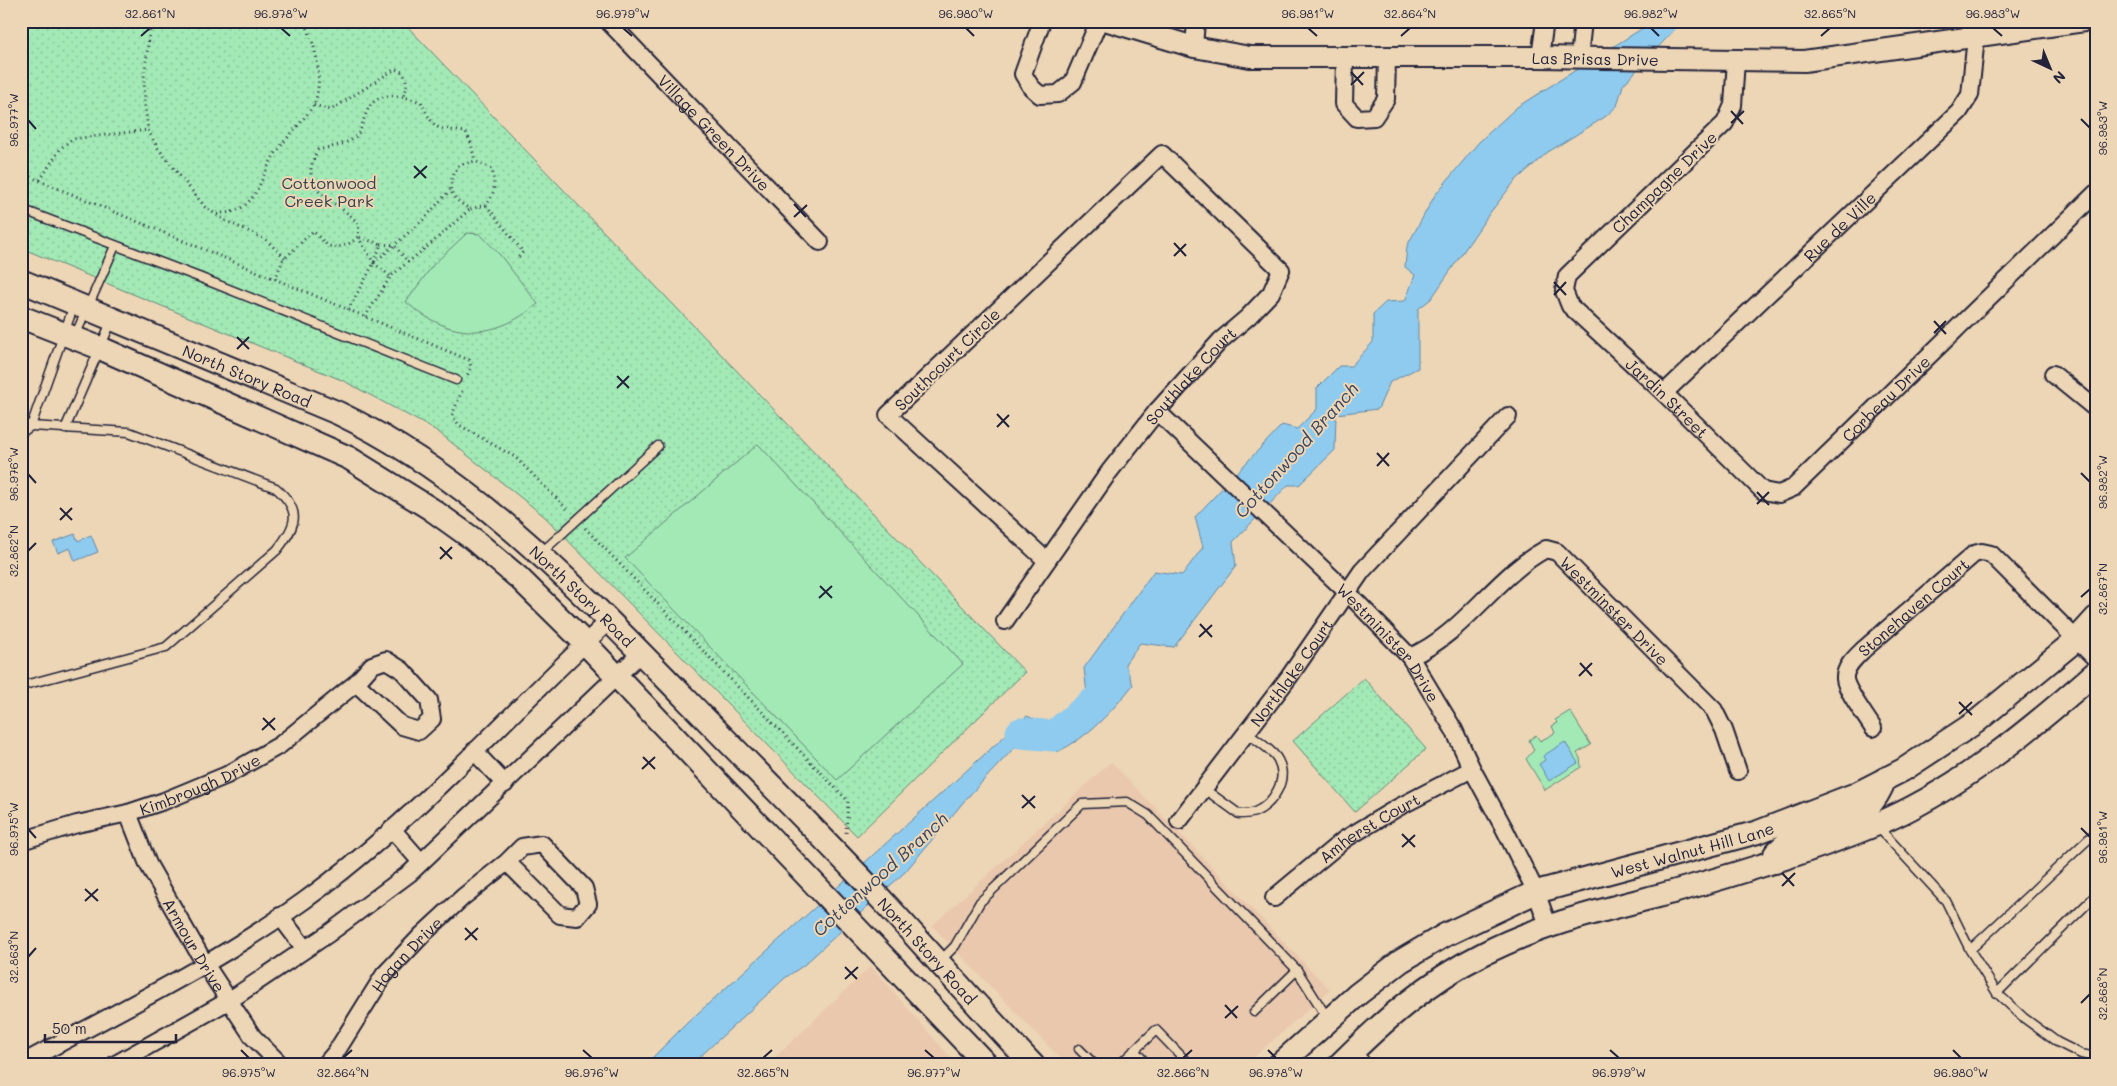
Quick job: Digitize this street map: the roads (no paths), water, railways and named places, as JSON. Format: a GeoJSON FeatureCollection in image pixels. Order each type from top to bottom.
{"type":"FeatureCollection","features":[{"type":"Feature","properties":{"kind":"main road","name":"North Story Road"},"geometry":{"type":"LineString","coordinates":[[21,281],[367,427],[490,510],[610,620],[892,910],[1032,1065]]}},
{"type":"Feature","properties":{"kind":"main road","name":"North Story Road"},"geometry":{"type":"LineString","coordinates":[[21,317],[100,348],[349,458],[438,514],[473,540],[519,578],[585,643],[987,1064]]}},
{"type":"Feature","properties":{"kind":"main road"},"geometry":{"type":"LineString","coordinates":[[519,578],[540,554]]}},
{"type":"Feature","properties":{"kind":"main road","name":"West Walnut Hill Lane"},"geometry":{"type":"LineString","coordinates":[[1279,1065],[1358,994],[1408,957],[1445,935],[1536,892],[1758,832],[1856,794],[1885,779],[1976,722],[2076,640],[2096,618]]}},
{"type":"Feature","properties":{"kind":"main road"},"geometry":{"type":"LineString","coordinates":[[1354,1060],[1395,1012],[1436,981],[1483,954],[1548,925],[1775,862],[1876,824],[1923,800],[1995,754],[2040,722],[2096,672]]}},
{"type":"Feature","properties":{"kind":"main road"},"geometry":{"type":"LineString","coordinates":[[1775,862],[1775,854],[1790,840],[1868,807],[1878,796],[1885,779]]}},
{"type":"Feature","properties":{"kind":"main road"},"geometry":{"type":"LineString","coordinates":[[987,1064],[1010,1042]]}},
{"type":"Feature","properties":{"kind":"street","name":"Village Green Drive"},"geometry":{"type":"LineString","coordinates":[[608,21],[820,242]]}},
{"type":"Feature","properties":{"kind":"street"},"geometry":{"type":"LineString","coordinates":[[1042,21],[1024,74],[1031,87],[1040,95],[1058,94],[1072,82],[1099,21]]}},
{"type":"Feature","properties":{"kind":"street","name":"Las Brisas Drive"},"geometry":{"type":"LineString","coordinates":[[1108,21],[1149,27],[1194,47],[1250,56],[1345,58],[1540,57],[1804,61],[2084,21]]}},
{"type":"Feature","properties":{"kind":"street"},"geometry":{"type":"LineString","coordinates":[[1194,47],[1196,21]]}},
{"type":"Feature","properties":{"kind":"street"},"geometry":{"type":"LineString","coordinates":[[1540,57],[1545,21]]}},
{"type":"Feature","properties":{"kind":"street"},"geometry":{"type":"LineString","coordinates":[[1579,58],[1583,21]]}},
{"type":"Feature","properties":{"kind":"street","name":"Rue de Ville"},"geometry":{"type":"LineString","coordinates":[[1664,393],[1959,112],[1970,95],[1976,37]]}},
{"type":"Feature","properties":{"kind":"street"},"geometry":{"type":"LineString","coordinates":[[1345,58],[1344,104],[1357,118],[1374,117],[1386,99],[1387,58]]}},
{"type":"Feature","properties":{"kind":"street","name":"Champagne Drive"},"geometry":{"type":"LineString","coordinates":[[1564,291],[1567,276],[1725,123],[1733,105],[1736,60]]}},
{"type":"Feature","properties":{"kind":"street","name":"Southlake Court"},"geometry":{"type":"LineString","coordinates":[[1005,621],[1110,472],[1157,411],[1221,340],[1248,317],[1271,293],[1281,270],[1162,154]]}},
{"type":"Feature","properties":{"kind":"street","name":"Southcourt Circle"},"geometry":{"type":"LineString","coordinates":[[1047,561],[888,415],[1162,154]]}},
{"type":"Feature","properties":{"kind":"street","name":"Corbeau Drive"},"geometry":{"type":"LineString","coordinates":[[1779,494],[1793,488],[2096,193]]}},
{"type":"Feature","properties":{"kind":"street","name":"Jardin Street"},"geometry":{"type":"LineString","coordinates":[[1564,291],[1570,306],[1664,393],[1764,491],[1779,494]]}},
{"type":"Feature","properties":{"kind":"street"},"geometry":{"type":"LineString","coordinates":[[2053,374],[2096,409]]}},
{"type":"Feature","properties":{"kind":"street","name":"Westminister Drive"},"geometry":{"type":"LineString","coordinates":[[1157,411],[1348,593],[1410,657],[1454,730],[1472,769],[1506,830],[1536,892],[1548,925]]}},
{"type":"Feature","properties":{"kind":"street","name":"Northlake Court"},"geometry":{"type":"LineString","coordinates":[[1179,821],[1202,788],[1289,677],[1362,571],[1508,416]]}},
{"type":"Feature","properties":{"kind":"street","name":"Westminster Drive"},"geometry":{"type":"LineString","coordinates":[[1410,657],[1423,651],[1456,625],[1530,557],[1546,549],[1557,552],[1714,710],[1724,730],[1738,771]]}},
{"type":"Feature","properties":{"kind":"street","name":"Stonehaven Court"},"geometry":{"type":"LineString","coordinates":[[1873,728],[1845,679],[1849,665],[1864,648],[1974,554],[1982,552],[1991,554],[2096,659]]}},
{"type":"Feature","properties":{"kind":"street"},"geometry":{"type":"LineString","coordinates":[[21,1064],[205,964],[305,900],[392,829],[610,620]]}},
{"type":"Feature","properties":{"kind":"street"},"geometry":{"type":"LineString","coordinates":[[114,1065],[230,1000],[343,923],[421,862],[641,652]]}},
{"type":"Feature","properties":{"kind":"street","name":"Kimbrough Drive"},"geometry":{"type":"LineString","coordinates":[[21,841],[77,824],[128,813],[164,801],[227,775],[280,745],[356,683],[372,665],[386,660],[402,670],[429,700],[432,719],[419,731],[402,726],[356,683]]}},
{"type":"Feature","properties":{"kind":"street"},"geometry":{"type":"LineString","coordinates":[[474,750],[504,784]]}},
{"type":"Feature","properties":{"kind":"street","name":"Amherst Court"},"geometry":{"type":"LineString","coordinates":[[1274,898],[1345,839],[1397,808],[1472,769]]}},
{"type":"Feature","properties":{"kind":"street","name":"Armour Drive"},"geometry":{"type":"LineString","coordinates":[[128,813],[148,864],[205,964],[253,1037],[281,1065]]}},
{"type":"Feature","properties":{"kind":"street"},"geometry":{"type":"LineString","coordinates":[[392,829],[421,862]]}},
{"type":"Feature","properties":{"kind":"street","name":"Hogan Drive"},"geometry":{"type":"LineString","coordinates":[[325,1065],[336,1052],[384,975],[422,934],[522,847],[542,844],[584,888],[588,904],[577,917],[560,916],[507,862]]}},
{"type":"Feature","properties":{"kind":"street"},"geometry":{"type":"LineString","coordinates":[[280,916],[306,949]]}},
{"type":"Feature","properties":{"kind":"lane"},"geometry":{"type":"LineString","coordinates":[[21,209],[201,278],[456,380]]}},
{"type":"Feature","properties":{"kind":"lane"},"geometry":{"type":"LineString","coordinates":[[21,433],[31,426],[81,306],[114,246]]}},
{"type":"Feature","properties":{"kind":"lane"},"geometry":{"type":"LineString","coordinates":[[69,336],[81,306]]}},
{"type":"Feature","properties":{"kind":"lane"},"geometry":{"type":"LineString","coordinates":[[65,429],[112,319]]}},
{"type":"Feature","properties":{"kind":"lane"},"geometry":{"type":"LineString","coordinates":[[21,422],[31,426],[130,432],[276,488],[288,499],[294,514],[290,533],[277,550],[166,647],[21,686]]}},
{"type":"Feature","properties":{"kind":"lane"},"geometry":{"type":"LineString","coordinates":[[540,554],[658,446]]}},
{"type":"Feature","properties":{"kind":"lane"},"geometry":{"type":"LineString","coordinates":[[1202,788],[1239,814],[1254,812],[1267,803],[1279,789],[1282,775],[1278,759],[1245,732]]}},
{"type":"Feature","properties":{"kind":"lane"},"geometry":{"type":"LineString","coordinates":[[939,962],[955,946],[980,902],[1082,804],[1127,802],[1148,815],[1297,970],[1329,1020]]}},
{"type":"Feature","properties":{"kind":"lane"},"geometry":{"type":"LineString","coordinates":[[1876,824],[1946,901],[1970,950],[1997,993],[2024,1018],[2057,1042],[2081,1054],[2096,1057]]}},
{"type":"Feature","properties":{"kind":"lane"},"geometry":{"type":"LineString","coordinates":[[1970,950],[2096,832]]}},
{"type":"Feature","properties":{"kind":"lane"},"geometry":{"type":"LineString","coordinates":[[1997,993],[2096,895]]}},
{"type":"Feature","properties":{"kind":"lane"},"geometry":{"type":"LineString","coordinates":[[1254,1012],[1297,970]]}},
{"type":"Feature","properties":{"kind":"lane"},"geometry":{"type":"LineString","coordinates":[[1119,1065],[1156,1030],[1190,1065]]}},
{"type":"Feature","properties":{"kind":"lane"},"geometry":{"type":"LineString","coordinates":[[1079,1049],[1090,1063]]}},
{"type":"Feature","properties":{"kind":"lane"},"geometry":{"type":"LineString","coordinates":[[1134,1050],[1145,1062]]}},
{"type":"Feature","properties":{"kind":"water"},"geometry":{"type":"Polygon","coordinates":[[[1654,21],[1684,21],[1623,85],[1617,106],[1605,117],[1548,152],[1515,181],[1489,214],[1431,299],[1418,309],[1418,368],[1390,382],[1378,409],[1336,414],[1335,450],[1299,485],[1288,485],[1233,542],[1236,566],[1174,647],[1140,643],[1125,664],[1133,685],[1099,723],[1069,746],[1057,752],[1044,739],[1029,739],[1015,747],[966,799],[905,872],[804,965],[785,978],[691,1065],[645,1065],[687,1023],[1027,716],[1053,728],[1076,732],[1089,711],[1084,668],[1154,571],[1182,575],[1203,547],[1195,517],[1282,425],[1297,429],[1317,409],[1317,388],[1339,366],[1351,366],[1373,342],[1373,314],[1386,302],[1405,301],[1415,275],[1405,267],[1407,246],[1435,195],[1479,142],[1517,107],[1654,21]]]}},
{"type":"Feature","properties":{"kind":"water"},"geometry":{"type":"Polygon","coordinates":[[[75,534],[78,541],[91,535],[98,552],[75,561],[70,548],[58,553],[53,542],[75,534]]]}},
{"type":"Feature","properties":{"kind":"water"},"geometry":{"type":"Polygon","coordinates":[[[1565,742],[1578,763],[1549,781],[1539,764],[1545,760],[1543,756],[1565,742]]]}},
{"type":"Feature","properties":{"kind":"waterway","name":"Cottonwood Branch"},"geometry":{"type":"LineString","coordinates":[[1021,733],[1054,736],[1102,696],[1113,675]]}},
{"type":"Feature","properties":{"kind":"park label","name":"Cottonwood Creek Park"},"geometry":{"type":"Point","coordinates":[329,191]}}]}
